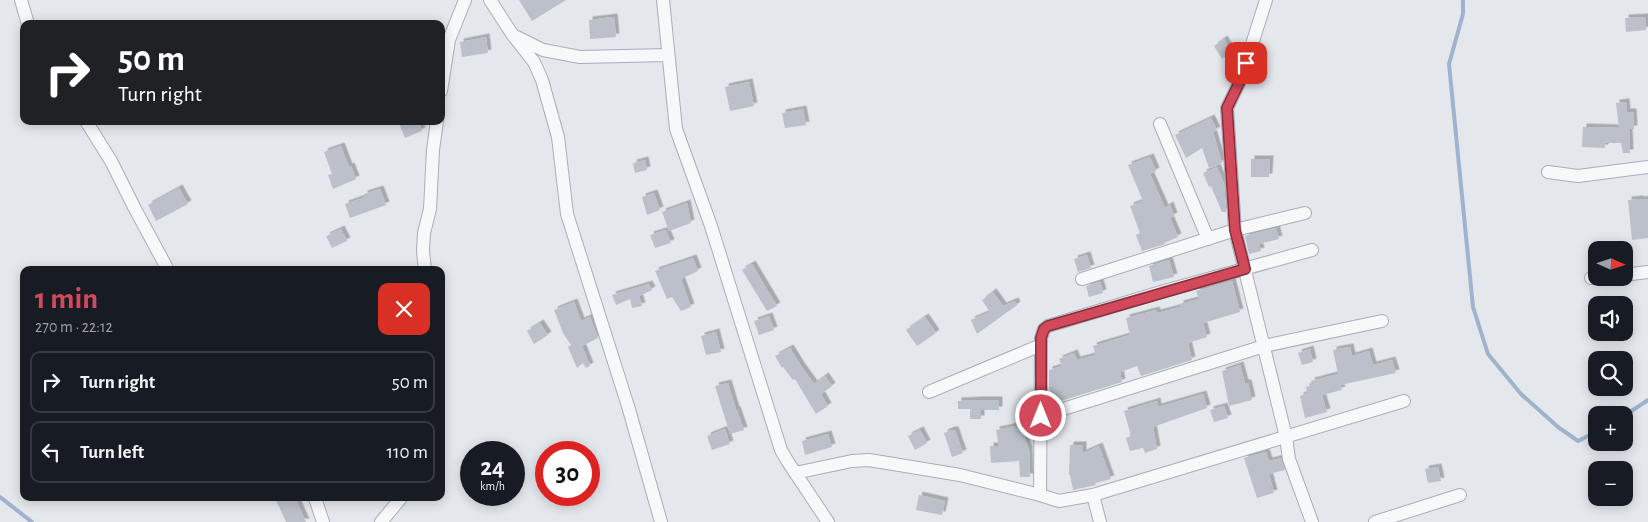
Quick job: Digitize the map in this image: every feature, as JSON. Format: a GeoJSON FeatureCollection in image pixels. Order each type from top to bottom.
{"type":"FeatureCollection","features":[{"type":"Feature","properties":{"kind":"street"},"geometry":{"type":"LineString","coordinates":[[21,0],[27,20]]}},
{"type":"Feature","properties":{"kind":"street"},"geometry":{"type":"LineString","coordinates":[[445,68],[451,35],[465,0]]}},
{"type":"Feature","properties":{"kind":"street"},"geometry":{"type":"LineString","coordinates":[[490,0],[512,34],[534,62],[555,120],[567,214],[628,406],[661,522]]}},
{"type":"Feature","properties":{"kind":"street"},"geometry":{"type":"LineString","coordinates":[[663,0],[676,129],[711,226],[781,450],[828,522]]}},
{"type":"Feature","properties":{"kind":"street"},"geometry":{"type":"LineString","coordinates":[[1266,0],[1241,79],[1227,108],[1235,230],[1286,437],[1289,459],[1312,522]]}},
{"type":"Feature","properties":{"kind":"street"},"geometry":{"type":"LineString","coordinates":[[512,34],[543,50],[580,57],[668,55]]}},
{"type":"Feature","properties":{"kind":"street"},"geometry":{"type":"LineString","coordinates":[[1160,124],[1208,238]]}},
{"type":"Feature","properties":{"kind":"street"},"geometry":{"type":"LineString","coordinates":[[89,125],[112,161],[166,266]]}},
{"type":"Feature","properties":{"kind":"street"},"geometry":{"type":"LineString","coordinates":[[425,266],[424,233],[430,208],[432,158],[436,125]]}},
{"type":"Feature","properties":{"kind":"street"},"geometry":{"type":"LineString","coordinates":[[1548,172],[1578,176],[1648,167]]}},
{"type":"Feature","properties":{"kind":"street"},"geometry":{"type":"LineString","coordinates":[[1082,279],[1235,230],[1305,213]]}},
{"type":"Feature","properties":{"kind":"street"},"geometry":{"type":"LineString","coordinates":[[1040,494],[1041,345],[1042,333],[1048,326],[1312,250]]}},
{"type":"Feature","properties":{"kind":"street"},"geometry":{"type":"LineString","coordinates":[[1633,274],[1648,272]]}},
{"type":"Feature","properties":{"kind":"street"},"geometry":{"type":"LineString","coordinates":[[1041,416],[1264,346],[1382,321]]}},
{"type":"Feature","properties":{"kind":"street"},"geometry":{"type":"LineString","coordinates":[[929,392],[1041,345]]}},
{"type":"Feature","properties":{"kind":"street"},"geometry":{"type":"LineString","coordinates":[[795,472],[852,461],[869,460],[960,476],[1040,494],[1059,501],[1093,495],[1404,401]]}},
{"type":"Feature","properties":{"kind":"street"},"geometry":{"type":"LineString","coordinates":[[1376,522],[1460,494]]}},
{"type":"Feature","properties":{"kind":"street"},"geometry":{"type":"LineString","coordinates":[[1093,495],[1100,522]]}},
{"type":"Feature","properties":{"kind":"street"},"geometry":{"type":"LineString","coordinates":[[316,501],[323,522]]}},
{"type":"Feature","properties":{"kind":"street"},"geometry":{"type":"LineString","coordinates":[[381,522],[398,501]]}},
{"type":"Feature","properties":{"kind":"building"},"geometry":{"type":"Polygon","coordinates":[[[519,0],[566,0],[532,21],[519,0]]]}},
{"type":"Feature","properties":{"kind":"building"},"geometry":{"type":"Polygon","coordinates":[[[614,17],[616,37],[590,39],[589,20],[614,17]]]}},
{"type":"Feature","properties":{"kind":"building"},"geometry":{"type":"Polygon","coordinates":[[[1645,17],[1646,30],[1626,32],[1625,18],[1645,17]]]}},
{"type":"Feature","properties":{"kind":"building"},"geometry":{"type":"Polygon","coordinates":[[[486,37],[488,53],[462,57],[460,42],[486,37]]]}},
{"type":"Feature","properties":{"kind":"building"},"geometry":{"type":"Polygon","coordinates":[[[1224,39],[1232,52],[1222,59],[1214,46],[1224,39]]]}},
{"type":"Feature","properties":{"kind":"building"},"geometry":{"type":"Polygon","coordinates":[[[749,82],[754,106],[730,111],[725,87],[749,82]]]}},
{"type":"Feature","properties":{"kind":"building"},"geometry":{"type":"Polygon","coordinates":[[[1626,102],[1627,112],[1633,112],[1634,129],[1629,129],[1630,153],[1623,153],[1621,143],[1605,143],[1605,148],[1582,147],[1583,127],[1619,128],[1616,103],[1626,102]]]}},
{"type":"Feature","properties":{"kind":"building"},"geometry":{"type":"Polygon","coordinates":[[[803,109],[806,125],[785,128],[782,113],[803,109]]]}},
{"type":"Feature","properties":{"kind":"building"},"geometry":{"type":"Polygon","coordinates":[[[1211,118],[1217,130],[1213,132],[1222,163],[1209,168],[1202,148],[1186,158],[1175,135],[1211,118]]]}},
{"type":"Feature","properties":{"kind":"building"},"geometry":{"type":"Polygon","coordinates":[[[400,125],[420,125],[422,131],[405,138],[400,125]]]}},
{"type":"Feature","properties":{"kind":"building"},"geometry":{"type":"Polygon","coordinates":[[[341,146],[356,179],[333,189],[328,175],[332,174],[324,152],[341,146]]]}},
{"type":"Feature","properties":{"kind":"building"},"geometry":{"type":"Polygon","coordinates":[[[1150,157],[1156,171],[1150,174],[1165,208],[1170,205],[1174,216],[1170,218],[1178,237],[1165,244],[1142,251],[1136,235],[1140,233],[1130,206],[1143,201],[1128,165],[1150,157]]]}},
{"type":"Feature","properties":{"kind":"building"},"geometry":{"type":"Polygon","coordinates":[[[1251,159],[1270,159],[1269,177],[1251,177],[1251,159]]]}},
{"type":"Feature","properties":{"kind":"building"},"geometry":{"type":"Polygon","coordinates":[[[645,160],[647,170],[635,173],[633,163],[645,160]]]}},
{"type":"Feature","properties":{"kind":"building"},"geometry":{"type":"Polygon","coordinates":[[[1217,167],[1224,184],[1226,212],[1222,212],[1203,173],[1217,167]]]}},
{"type":"Feature","properties":{"kind":"building"},"geometry":{"type":"Polygon","coordinates":[[[179,188],[188,204],[156,221],[148,205],[179,188]]]}},
{"type":"Feature","properties":{"kind":"building"},"geometry":{"type":"Polygon","coordinates":[[[380,189],[386,205],[350,218],[345,204],[365,197],[364,194],[380,189]]]}},
{"type":"Feature","properties":{"kind":"building"},"geometry":{"type":"Polygon","coordinates":[[[654,193],[660,210],[647,215],[642,197],[654,193]]]}},
{"type":"Feature","properties":{"kind":"building"},"geometry":{"type":"Polygon","coordinates":[[[1648,199],[1648,238],[1632,240],[1628,200],[1648,199]]]}},
{"type":"Feature","properties":{"kind":"building"},"geometry":{"type":"Polygon","coordinates":[[[687,203],[691,223],[669,231],[662,212],[687,203]]]}},
{"type":"Feature","properties":{"kind":"building"},"geometry":{"type":"Polygon","coordinates":[[[1276,228],[1279,239],[1259,244],[1261,251],[1249,254],[1245,236],[1276,228]]]}},
{"type":"Feature","properties":{"kind":"building"},"geometry":{"type":"Polygon","coordinates":[[[341,229],[347,241],[332,248],[326,236],[341,229]]]}},
{"type":"Feature","properties":{"kind":"building"},"geometry":{"type":"Polygon","coordinates":[[[666,230],[671,243],[655,248],[650,235],[666,230]]]}},
{"type":"Feature","properties":{"kind":"building"},"geometry":{"type":"Polygon","coordinates":[[[1087,255],[1091,268],[1078,272],[1074,259],[1087,255]]]}},
{"type":"Feature","properties":{"kind":"building"},"geometry":{"type":"Polygon","coordinates":[[[693,258],[698,271],[681,279],[691,307],[681,311],[672,297],[667,299],[655,271],[693,258]]]}},
{"type":"Feature","properties":{"kind":"building"},"geometry":{"type":"Polygon","coordinates":[[[1169,260],[1174,277],[1153,282],[1149,266],[1169,260]]]}},
{"type":"Feature","properties":{"kind":"building"},"geometry":{"type":"Polygon","coordinates":[[[752,264],[777,306],[767,311],[742,270],[752,264]]]}},
{"type":"Feature","properties":{"kind":"building"},"geometry":{"type":"Polygon","coordinates":[[[1232,281],[1240,312],[1203,323],[1207,337],[1188,343],[1192,360],[1141,376],[1137,366],[1120,372],[1122,382],[1054,403],[1049,388],[1049,370],[1062,366],[1059,359],[1074,353],[1077,360],[1096,355],[1093,346],[1130,335],[1126,318],[1156,310],[1157,313],[1180,307],[1180,304],[1199,299],[1196,291],[1232,281]]]}},
{"type":"Feature","properties":{"kind":"building"},"geometry":{"type":"Polygon","coordinates":[[[1100,282],[1103,293],[1089,297],[1086,286],[1100,282]]]}},
{"type":"Feature","properties":{"kind":"building"},"geometry":{"type":"Polygon","coordinates":[[[649,284],[652,290],[639,296],[642,306],[632,308],[630,299],[616,305],[612,295],[649,284]]]}},
{"type":"Feature","properties":{"kind":"building"},"geometry":{"type":"Polygon","coordinates":[[[993,292],[1003,306],[1015,301],[1017,305],[977,334],[971,320],[990,312],[982,300],[993,292]]]}},
{"type":"Feature","properties":{"kind":"building"},"geometry":{"type":"Polygon","coordinates":[[[574,302],[581,321],[590,317],[598,338],[582,346],[590,366],[586,368],[583,363],[577,368],[568,347],[571,345],[563,333],[554,310],[574,302]]]}},
{"type":"Feature","properties":{"kind":"building"},"geometry":{"type":"Polygon","coordinates":[[[769,316],[774,330],[759,335],[754,321],[769,316]]]}},
{"type":"Feature","properties":{"kind":"building"},"geometry":{"type":"Polygon","coordinates":[[[925,317],[936,333],[917,346],[906,330],[925,317]]]}},
{"type":"Feature","properties":{"kind":"building"},"geometry":{"type":"Polygon","coordinates":[[[540,323],[548,335],[534,344],[527,331],[540,323]]]}},
{"type":"Feature","properties":{"kind":"building"},"geometry":{"type":"Polygon","coordinates":[[[716,332],[721,352],[706,355],[701,336],[716,332]]]}},
{"type":"Feature","properties":{"kind":"building"},"geometry":{"type":"Polygon","coordinates":[[[1350,347],[1352,356],[1369,351],[1373,365],[1392,360],[1396,373],[1340,385],[1342,390],[1322,395],[1327,412],[1305,418],[1300,396],[1307,393],[1306,387],[1312,385],[1311,381],[1338,374],[1333,350],[1350,347]]]}},
{"type":"Feature","properties":{"kind":"building"},"geometry":{"type":"Polygon","coordinates":[[[790,348],[814,384],[825,376],[832,386],[821,394],[828,406],[816,414],[795,379],[793,380],[782,368],[775,356],[790,348]]]}},
{"type":"Feature","properties":{"kind":"building"},"geometry":{"type":"Polygon","coordinates":[[[1310,349],[1313,362],[1302,365],[1298,353],[1310,349]]]}},
{"type":"Feature","properties":{"kind":"building"},"geometry":{"type":"Polygon","coordinates":[[[1240,365],[1245,383],[1248,383],[1252,400],[1229,406],[1222,371],[1240,365]]]}},
{"type":"Feature","properties":{"kind":"building"},"geometry":{"type":"Polygon","coordinates":[[[728,383],[744,430],[730,434],[715,386],[728,383]]]}},
{"type":"Feature","properties":{"kind":"building"},"geometry":{"type":"Polygon","coordinates":[[[1203,394],[1207,408],[1153,427],[1157,449],[1145,453],[1143,448],[1130,451],[1126,438],[1131,436],[1124,411],[1157,401],[1158,407],[1203,394]]]}},
{"type":"Feature","properties":{"kind":"building"},"geometry":{"type":"Polygon","coordinates":[[[999,400],[999,410],[981,410],[981,419],[970,419],[970,409],[958,409],[958,401],[999,400]]]}},
{"type":"Feature","properties":{"kind":"building"},"geometry":{"type":"Polygon","coordinates":[[[1224,406],[1228,418],[1214,422],[1210,410],[1224,406]]]}},
{"type":"Feature","properties":{"kind":"building"},"geometry":{"type":"Polygon","coordinates":[[[1020,425],[1029,450],[1030,477],[1020,477],[1019,461],[991,463],[990,446],[999,446],[996,430],[1020,425]]]}},
{"type":"Feature","properties":{"kind":"building"},"geometry":{"type":"Polygon","coordinates":[[[725,429],[730,444],[712,450],[707,436],[725,429]]]}},
{"type":"Feature","properties":{"kind":"building"},"geometry":{"type":"Polygon","coordinates":[[[920,430],[927,443],[915,450],[908,436],[920,430]]]}},
{"type":"Feature","properties":{"kind":"building"},"geometry":{"type":"Polygon","coordinates":[[[955,430],[963,453],[952,457],[944,433],[955,430]]]}},
{"type":"Feature","properties":{"kind":"building"},"geometry":{"type":"Polygon","coordinates":[[[828,434],[832,447],[805,455],[802,441],[828,434]]]}},
{"type":"Feature","properties":{"kind":"building"},"geometry":{"type":"Polygon","coordinates":[[[1070,445],[1083,445],[1083,453],[1099,446],[1111,479],[1095,483],[1096,485],[1073,490],[1069,475],[1070,445]]]}},
{"type":"Feature","properties":{"kind":"building"},"geometry":{"type":"Polygon","coordinates":[[[1266,452],[1269,461],[1281,458],[1285,470],[1269,474],[1274,493],[1257,498],[1244,458],[1266,452]]]}},
{"type":"Feature","properties":{"kind":"building"},"geometry":{"type":"Polygon","coordinates":[[[1438,467],[1441,481],[1428,483],[1425,469],[1438,467]]]}},
{"type":"Feature","properties":{"kind":"building"},"geometry":{"type":"Polygon","coordinates":[[[919,495],[945,501],[942,515],[916,510],[919,495]]]}},
{"type":"Feature","properties":{"kind":"building"},"geometry":{"type":"Polygon","coordinates":[[[276,501],[296,501],[306,522],[286,522],[276,501]]]}},
{"type":"Feature","properties":{"kind":"waterway"},"geometry":{"type":"LineString","coordinates":[[1463,0],[1463,14],[1449,64],[1473,307],[1488,354],[1521,394],[1558,427],[1578,441],[1588,436]]}},
{"type":"Feature","properties":{"kind":"waterway"},"geometry":{"type":"LineString","coordinates":[[1633,410],[1648,400]]}},
{"type":"Feature","properties":{"kind":"waterway"},"geometry":{"type":"LineString","coordinates":[[0,497],[32,522]]}},
{"type":"Feature","properties":{"kind":"route"},"geometry":{"type":"LineString","coordinates":[[1041,416],[1041,338],[1044,329],[1048,326],[1245,269],[1235,230],[1227,108],[1241,79],[1246,63]]}}]}
